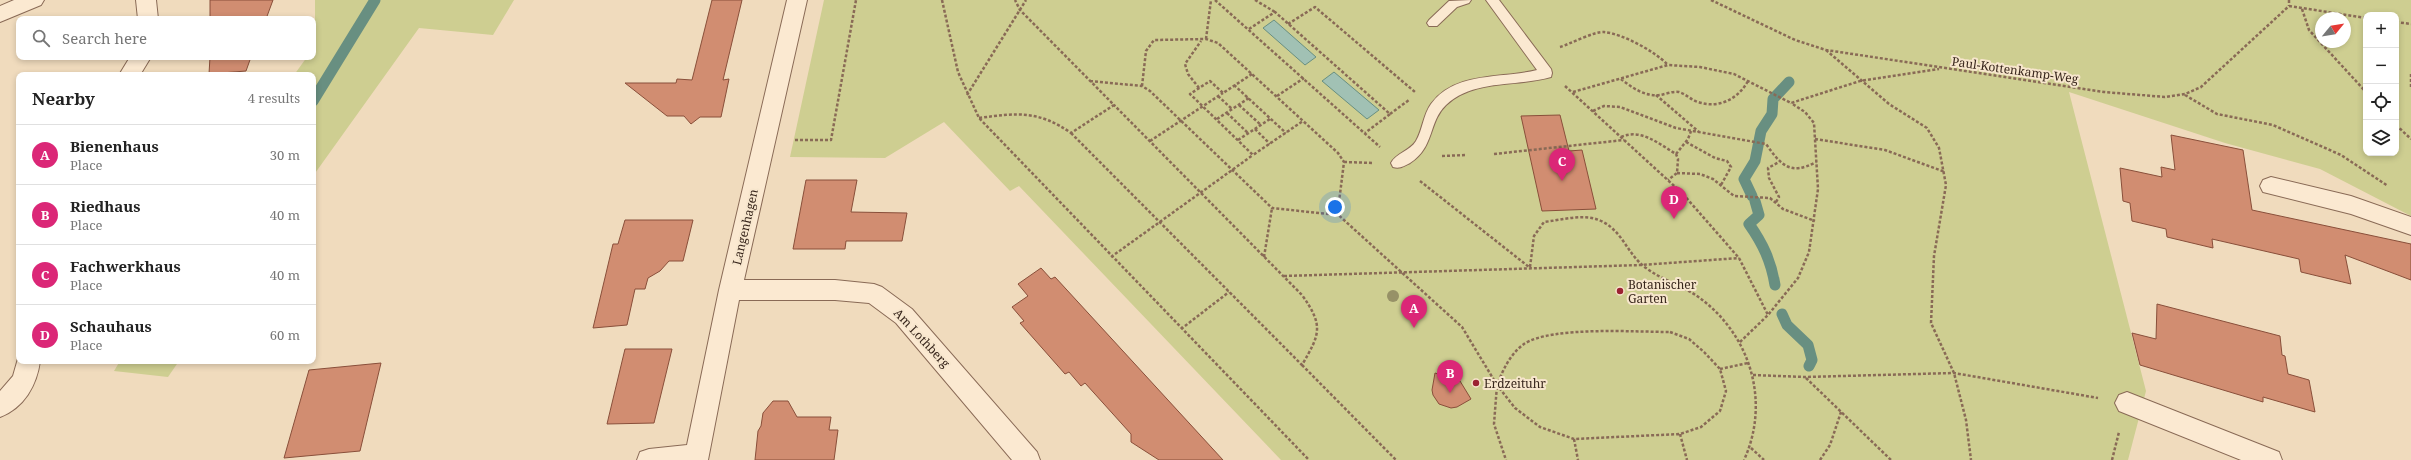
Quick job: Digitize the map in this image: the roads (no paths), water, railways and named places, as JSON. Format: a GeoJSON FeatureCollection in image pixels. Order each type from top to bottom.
{"type":"FeatureCollection","features":[{"type":"Feature","properties":{"kind":"street"},"geometry":{"type":"LineString","coordinates":[[0,14],[34,0]]}},
{"type":"Feature","properties":{"kind":"street"},"geometry":{"type":"LineString","coordinates":[[146,0],[148,16]]}},
{"type":"Feature","properties":{"kind":"street","name":"Langenhagen"},"geometry":{"type":"LineString","coordinates":[[649,460],[696,458],[730,290],[797,0]]}},
{"type":"Feature","properties":{"kind":"street"},"geometry":{"type":"LineString","coordinates":[[2271,186],[2351,205],[2411,226]]}},
{"type":"Feature","properties":{"kind":"street","name":"Am Lothberg"},"geometry":{"type":"LineString","coordinates":[[730,290],[835,290],[874,294],[904,316],[1028,460]]}},
{"type":"Feature","properties":{"kind":"street"},"geometry":{"type":"LineString","coordinates":[[0,406],[15,394],[26,379],[28,364]]}},
{"type":"Feature","properties":{"kind":"street"},"geometry":{"type":"LineString","coordinates":[[2127,403],[2270,460]]}},
{"type":"Feature","properties":{"kind":"lane"},"geometry":{"type":"LineString","coordinates":[[1433,23],[1453,4],[1465,0]]}},
{"type":"Feature","properties":{"kind":"lane"},"geometry":{"type":"LineString","coordinates":[[1398,163],[1410,156],[1422,142],[1429,115],[1447,96],[1463,88],[1546,73],[1492,0]]}},
{"type":"Feature","properties":{"kind":"waterway"},"geometry":{"type":"LineString","coordinates":[[316,96],[375,0]]}},
{"type":"Feature","properties":{"kind":"waterway"},"geometry":{"type":"LineString","coordinates":[[1752,196],[1744,179],[1755,161],[1761,131],[1772,114],[1773,99],[1789,82]]}},
{"type":"Feature","properties":{"kind":"waterway"},"geometry":{"type":"LineString","coordinates":[[1755,201],[1759,215],[1749,224],[1766,253],[1775,285]]}},
{"type":"Feature","properties":{"kind":"waterway"},"geometry":{"type":"LineString","coordinates":[[1782,314],[1787,325],[1808,345],[1812,360],[1809,366]]}},
{"type":"Feature","properties":{"kind":"place","name":"Fachwerkhaus"},"geometry":{"type":"Point","coordinates":[1562,181]}},
{"type":"Feature","properties":{"kind":"place","name":"Schauhaus"},"geometry":{"type":"Point","coordinates":[1674,219]}},
{"type":"Feature","properties":{"kind":"place","name":"Botanischer Garten"},"geometry":{"type":"Point","coordinates":[1620,291]}},
{"type":"Feature","properties":{"kind":"place","name":"Bienenhaus"},"geometry":{"type":"Point","coordinates":[1414,328]}},
{"type":"Feature","properties":{"kind":"place","name":"Erdzeituhr"},"geometry":{"type":"Point","coordinates":[1476,383]}},
{"type":"Feature","properties":{"kind":"place","name":"Riedhaus"},"geometry":{"type":"Point","coordinates":[1450,393]}}]}
